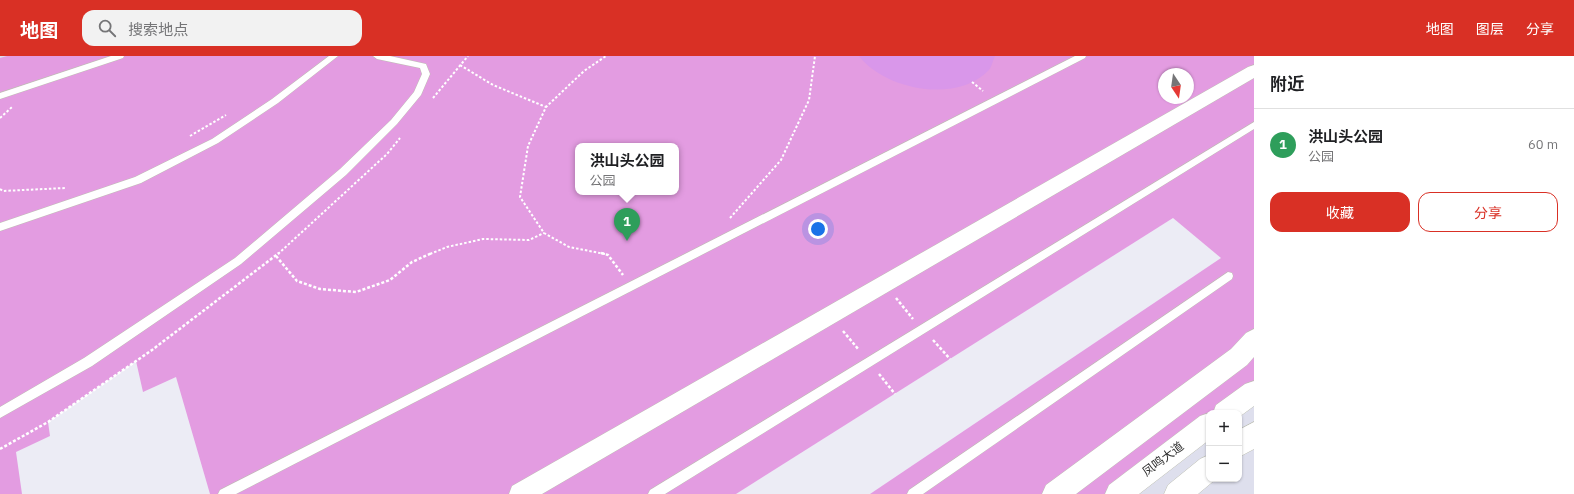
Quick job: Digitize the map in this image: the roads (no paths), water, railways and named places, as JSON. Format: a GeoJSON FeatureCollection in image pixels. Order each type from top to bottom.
{"type":"FeatureCollection","features":[{"type":"Feature","properties":{"kind":"street"},"geometry":{"type":"LineString","coordinates":[[520,494],[1254,71]]}},
{"type":"Feature","properties":{"kind":"street"},"geometry":{"type":"LineString","coordinates":[[1054,494],[1239,357],[1254,340]]}},
{"type":"Feature","properties":{"kind":"street"},"geometry":{"type":"LineString","coordinates":[[1229,410],[1254,392]]}},
{"type":"Feature","properties":{"kind":"street","name":"凤鸣大道"},"geometry":{"type":"LineString","coordinates":[[1118,494],[1206,427]]}},
{"type":"Feature","properties":{"kind":"street"},"geometry":{"type":"LineString","coordinates":[[1242,443],[1254,434]]}},
{"type":"Feature","properties":{"kind":"street"},"geometry":{"type":"LineString","coordinates":[[1176,494],[1206,470]]}},
{"type":"Feature","properties":{"kind":"lane"},"geometry":{"type":"LineString","coordinates":[[0,96],[120,56]]}},
{"type":"Feature","properties":{"kind":"lane"},"geometry":{"type":"LineString","coordinates":[[0,227],[138,180],[215,141],[275,100],[334,56]]}},
{"type":"Feature","properties":{"kind":"lane"},"geometry":{"type":"LineString","coordinates":[[0,413],[88,362],[238,261],[343,172],[394,122],[418,93],[426,74],[423,66],[377,56]]}},
{"type":"Feature","properties":{"kind":"lane"},"geometry":{"type":"LineString","coordinates":[[224,494],[1082,56]]}},
{"type":"Feature","properties":{"kind":"lane"},"geometry":{"type":"LineString","coordinates":[[654,494],[1254,125]]}},
{"type":"Feature","properties":{"kind":"lane"},"geometry":{"type":"LineString","coordinates":[[913,494],[1228,276]]}},
{"type":"Feature","properties":{"kind":"place","name":"洪山头公园"},"geometry":{"type":"Point","coordinates":[627,241]}}]}
